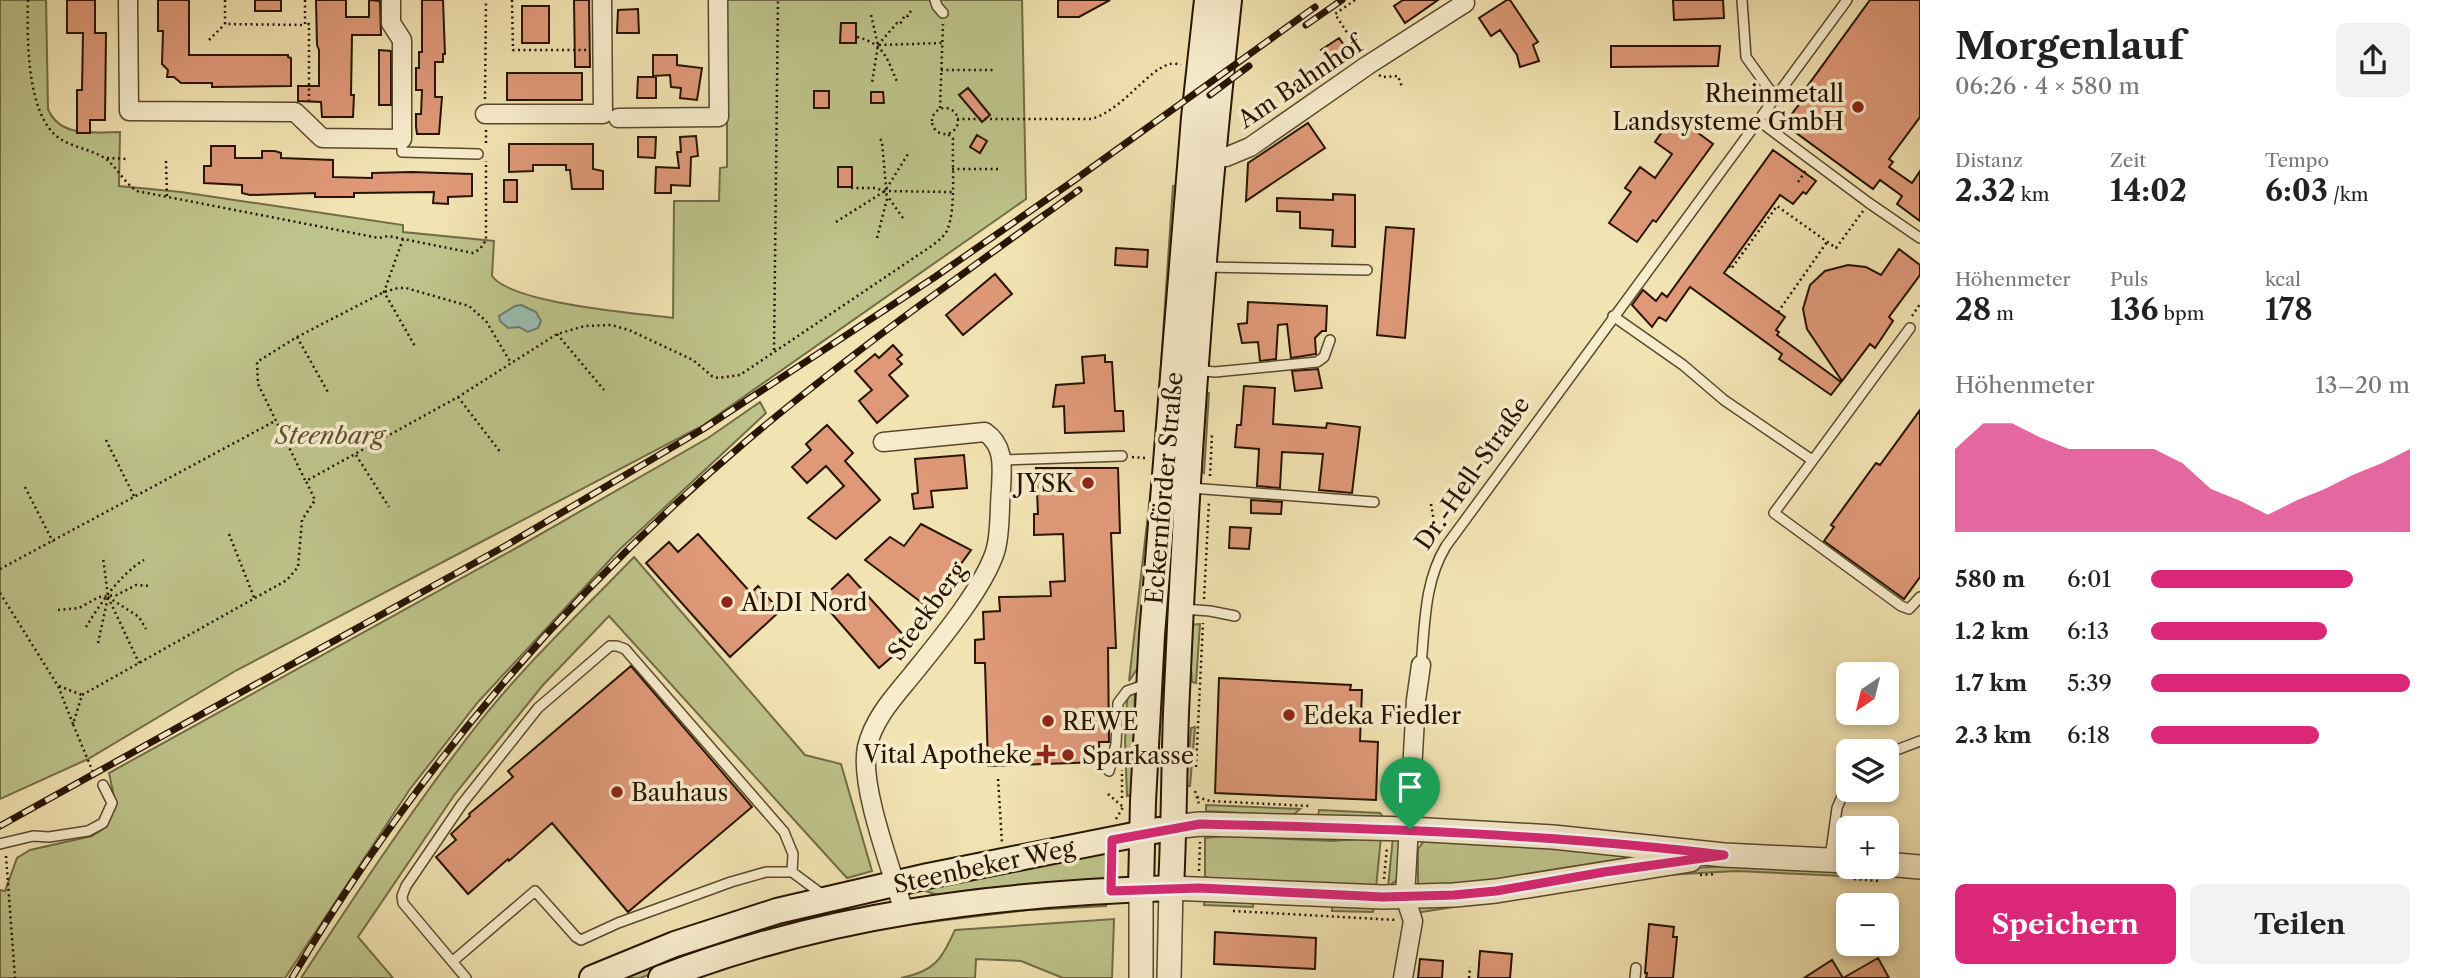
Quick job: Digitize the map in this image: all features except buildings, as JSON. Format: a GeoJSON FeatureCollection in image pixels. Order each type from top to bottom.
{"type":"FeatureCollection","features":[{"type":"Feature","properties":{"kind":"main road","name":"Eckernförder Straße"},"geometry":{"type":"LineString","coordinates":[[1171,888],[1193,609],[1185,370],[1201,158],[1207,0]]}},
{"type":"Feature","properties":{"kind":"main road","name":"Eckernförder Straße"},"geometry":{"type":"LineString","coordinates":[[1201,158],[1229,0]]}},
{"type":"Feature","properties":{"kind":"main road","name":"Eckernförder Straße"},"geometry":{"type":"LineString","coordinates":[[1141,889],[1149,683],[1188,487]]}},
{"type":"Feature","properties":{"kind":"main road","name":"Steenbeker Weg"},"geometry":{"type":"LineString","coordinates":[[592,978],[674,944],[777,911],[896,883],[1174,827]]}},
{"type":"Feature","properties":{"kind":"main road","name":"Steenbeker Weg"},"geometry":{"type":"LineString","coordinates":[[661,978],[781,937],[904,912],[1025,896],[1171,888]]}},
{"type":"Feature","properties":{"kind":"street"},"geometry":{"type":"LineString","coordinates":[[128,0],[129,111],[295,112],[322,138],[402,139],[402,40],[391,23],[391,0]]}},
{"type":"Feature","properties":{"kind":"street"},"geometry":{"type":"LineString","coordinates":[[485,114],[603,114],[602,0]]}},
{"type":"Feature","properties":{"kind":"street"},"geometry":{"type":"LineString","coordinates":[[618,118],[719,117],[718,0]]}},
{"type":"Feature","properties":{"kind":"street","name":"Am Bahnhof"},"geometry":{"type":"LineString","coordinates":[[1201,158],[1226,157],[1250,147],[1368,65],[1465,3]]}},
{"type":"Feature","properties":{"kind":"street"},"geometry":{"type":"LineString","coordinates":[[884,442],[985,432],[995,439],[1003,460]]}},
{"type":"Feature","properties":{"kind":"street","name":"Steekberg"},"geometry":{"type":"LineString","coordinates":[[904,912],[865,775],[867,749],[873,728],[885,708],[985,576],[995,550],[1003,460]]}},
{"type":"Feature","properties":{"kind":"street","name":"Dr.-Hell-Straße"},"geometry":{"type":"LineString","coordinates":[[1405,897],[1416,700],[1422,665]]}},
{"type":"Feature","properties":{"kind":"street","name":"Steenbeker Weg"},"geometry":{"type":"LineString","coordinates":[[1174,827],[1200,824],[1410,829],[1553,837],[1723,864]]}},
{"type":"Feature","properties":{"kind":"street","name":"Steenbeker Weg"},"geometry":{"type":"LineString","coordinates":[[1171,888],[1405,897],[1496,891],[1625,869],[1723,864],[1836,866]]}},
{"type":"Feature","properties":{"kind":"street"},"geometry":{"type":"LineString","coordinates":[[1899,870],[1920,867]]}},
{"type":"Feature","properties":{"kind":"street","name":"Eckernförder Straße"},"geometry":{"type":"LineString","coordinates":[[1169,978],[1171,888]]}},
{"type":"Feature","properties":{"kind":"street","name":"Eckernförder Straße"},"geometry":{"type":"LineString","coordinates":[[1141,889],[1141,978]]}},
{"type":"Feature","properties":{"kind":"street"},"geometry":{"type":"LineString","coordinates":[[1403,978],[1413,921],[1405,897]]}},
{"type":"Feature","properties":{"kind":"lane"},"geometry":{"type":"LineString","coordinates":[[935,0],[943,13]]}},
{"type":"Feature","properties":{"kind":"lane"},"geometry":{"type":"LineString","coordinates":[[1742,0],[1746,57],[1769,89],[1778,95]]}},
{"type":"Feature","properties":{"kind":"lane","name":"Dr.-Hell-Straße"},"geometry":{"type":"LineString","coordinates":[[1422,665],[1428,594],[1440,556],[1847,0]]}},
{"type":"Feature","properties":{"kind":"lane"},"geometry":{"type":"LineString","coordinates":[[1759,121],[1920,238]]}},
{"type":"Feature","properties":{"kind":"lane"},"geometry":{"type":"LineString","coordinates":[[402,139],[402,152],[478,154]]}},
{"type":"Feature","properties":{"kind":"lane"},"geometry":{"type":"LineString","coordinates":[[1193,266],[1367,270]]}},
{"type":"Feature","properties":{"kind":"lane"},"geometry":{"type":"LineString","coordinates":[[1614,316],[1683,365],[1724,400],[1812,460]]}},
{"type":"Feature","properties":{"kind":"lane"},"geometry":{"type":"LineString","coordinates":[[1910,328],[1774,513],[1901,606],[1909,609],[1920,597]]}},
{"type":"Feature","properties":{"kind":"lane"},"geometry":{"type":"LineString","coordinates":[[1185,370],[1215,372],[1317,362],[1324,357],[1331,340]]}},
{"type":"Feature","properties":{"kind":"lane"},"geometry":{"type":"LineString","coordinates":[[1003,460],[1122,456]]}},
{"type":"Feature","properties":{"kind":"lane"},"geometry":{"type":"LineString","coordinates":[[1188,487],[1374,502]]}},
{"type":"Feature","properties":{"kind":"lane"},"geometry":{"type":"LineString","coordinates":[[1193,609],[1235,616]]}},
{"type":"Feature","properties":{"kind":"lane"},"geometry":{"type":"LineString","coordinates":[[466,978],[403,903],[402,896],[406,886],[461,804],[538,708],[610,646],[625,649],[784,832],[793,854],[792,872]]}},
{"type":"Feature","properties":{"kind":"lane"},"geometry":{"type":"LineString","coordinates":[[1109,771],[1116,744],[1118,703],[1127,691],[1149,683]]}},
{"type":"Feature","properties":{"kind":"lane"},"geometry":{"type":"LineString","coordinates":[[1899,749],[1920,741]]}},
{"type":"Feature","properties":{"kind":"lane"},"geometry":{"type":"LineString","coordinates":[[2,843],[33,836],[49,837],[88,831],[103,823],[112,803],[103,785]]}},
{"type":"Feature","properties":{"kind":"lane"},"geometry":{"type":"LineString","coordinates":[[453,961],[535,891],[581,940],[618,923],[766,872],[792,872],[828,898]]}},
{"type":"Feature","properties":{"kind":"lane"},"geometry":{"type":"LineString","coordinates":[[1635,978],[1636,968]]}},
{"type":"Feature","properties":{"kind":"path"},"geometry":{"type":"LineString","coordinates":[[28,0],[30,65],[41,115],[49,129],[58,137],[105,158],[128,159]]}},
{"type":"Feature","properties":{"kind":"path"},"geometry":{"type":"LineString","coordinates":[[209,40],[225,24],[226,0]]}},
{"type":"Feature","properties":{"kind":"path"},"geometry":{"type":"LineString","coordinates":[[303,120],[309,113],[309,24],[306,24],[305,0]]}},
{"type":"Feature","properties":{"kind":"path"},"geometry":{"type":"LineString","coordinates":[[512,0],[513,50],[593,50]]}},
{"type":"Feature","properties":{"kind":"path"},"geometry":{"type":"LineString","coordinates":[[773,352],[778,0]]}},
{"type":"Feature","properties":{"kind":"path"},"geometry":{"type":"LineString","coordinates":[[1355,0],[1335,14],[1368,65],[1382,77],[1398,76],[1402,88]]}},
{"type":"Feature","properties":{"kind":"path"},"geometry":{"type":"LineString","coordinates":[[878,45],[912,9]]}},
{"type":"Feature","properties":{"kind":"path"},"geometry":{"type":"LineString","coordinates":[[940,108],[943,13]]}},
{"type":"Feature","properties":{"kind":"path"},"geometry":{"type":"LineString","coordinates":[[871,15],[878,45],[872,83]]}},
{"type":"Feature","properties":{"kind":"path"},"geometry":{"type":"LineString","coordinates":[[225,24],[306,24]]}},
{"type":"Feature","properties":{"kind":"path"},"geometry":{"type":"LineString","coordinates":[[856,37],[878,45],[942,43]]}},
{"type":"Feature","properties":{"kind":"path"},"geometry":{"type":"LineString","coordinates":[[878,45],[884,51],[898,84]]}},
{"type":"Feature","properties":{"kind":"path"},"geometry":{"type":"LineString","coordinates":[[957,119],[1100,117],[1126,100],[1159,69],[1171,63],[1181,65]]}},
{"type":"Feature","properties":{"kind":"path"},"geometry":{"type":"LineString","coordinates":[[941,70],[994,70]]}},
{"type":"Feature","properties":{"kind":"path"},"geometry":{"type":"LineString","coordinates":[[306,481],[458,397],[557,334],[585,326],[611,325],[629,330],[693,360],[718,378],[740,374],[946,234],[952,192],[953,139],[947,133],[937,131],[932,123],[934,113],[940,108],[950,109],[957,119],[955,129],[947,133]]}},
{"type":"Feature","properties":{"kind":"path"},"geometry":{"type":"LineString","coordinates":[[877,238],[887,199],[882,142],[879,137]]}},
{"type":"Feature","properties":{"kind":"path"},"geometry":{"type":"LineString","coordinates":[[836,222],[885,191],[908,155]]}},
{"type":"Feature","properties":{"kind":"path"},"geometry":{"type":"LineString","coordinates":[[105,158],[129,186],[137,191],[379,238],[388,236],[403,239],[384,292],[416,348]]}},
{"type":"Feature","properties":{"kind":"path"},"geometry":{"type":"LineString","coordinates":[[166,161],[167,197]]}},
{"type":"Feature","properties":{"kind":"path"},"geometry":{"type":"LineString","coordinates":[[952,169],[999,169]]}},
{"type":"Feature","properties":{"kind":"path"},"geometry":{"type":"LineString","coordinates":[[851,188],[952,192]]}},
{"type":"Feature","properties":{"kind":"path"},"geometry":{"type":"LineString","coordinates":[[885,191],[905,221]]}},
{"type":"Feature","properties":{"kind":"path"},"geometry":{"type":"LineString","coordinates":[[1728,266],[1731,269],[1777,206],[1836,248],[1869,203]]}},
{"type":"Feature","properties":{"kind":"path"},"geometry":{"type":"LineString","coordinates":[[1778,312],[1827,242]]}},
{"type":"Feature","properties":{"kind":"path"},"geometry":{"type":"LineString","coordinates":[[73,724],[82,695],[256,600],[287,580],[298,567],[302,520],[315,500],[258,384],[257,362],[297,337],[384,292],[406,288],[469,306],[486,321],[511,363]]}},
{"type":"Feature","properties":{"kind":"path"},"geometry":{"type":"LineString","coordinates":[[557,334],[604,390]]}},
{"type":"Feature","properties":{"kind":"path"},"geometry":{"type":"LineString","coordinates":[[297,337],[328,394]]}},
{"type":"Feature","properties":{"kind":"path"},"geometry":{"type":"LineString","coordinates":[[458,397],[501,453]]}},
{"type":"Feature","properties":{"kind":"path"},"geometry":{"type":"LineString","coordinates":[[0,569],[275,421]]}},
{"type":"Feature","properties":{"kind":"path"},"geometry":{"type":"LineString","coordinates":[[1195,773],[1188,487],[1213,424]]}},
{"type":"Feature","properties":{"kind":"path"},"geometry":{"type":"LineString","coordinates":[[106,440],[134,496]]}},
{"type":"Feature","properties":{"kind":"path"},"geometry":{"type":"LineString","coordinates":[[356,455],[389,507]]}},
{"type":"Feature","properties":{"kind":"path"},"geometry":{"type":"LineString","coordinates":[[1122,456],[1154,459]]}},
{"type":"Feature","properties":{"kind":"path"},"geometry":{"type":"LineString","coordinates":[[25,487],[53,542]]}},
{"type":"Feature","properties":{"kind":"path"},"geometry":{"type":"LineString","coordinates":[[1431,503],[1440,556]]}},
{"type":"Feature","properties":{"kind":"path"},"geometry":{"type":"LineString","coordinates":[[229,534],[256,600]]}},
{"type":"Feature","properties":{"kind":"path"},"geometry":{"type":"LineString","coordinates":[[103,557],[108,597],[139,663]]}},
{"type":"Feature","properties":{"kind":"path"},"geometry":{"type":"LineString","coordinates":[[86,627],[132,567],[144,560]]}},
{"type":"Feature","properties":{"kind":"path"},"geometry":{"type":"LineString","coordinates":[[58,610],[79,608],[99,597],[108,597],[136,585],[150,586]]}},
{"type":"Feature","properties":{"kind":"path"},"geometry":{"type":"LineString","coordinates":[[0,593],[58,686],[93,775],[103,785]]}},
{"type":"Feature","properties":{"kind":"path"},"geometry":{"type":"LineString","coordinates":[[108,597],[139,617],[146,629]]}},
{"type":"Feature","properties":{"kind":"path"},"geometry":{"type":"LineString","coordinates":[[98,643],[108,597]]}},
{"type":"Feature","properties":{"kind":"path"},"geometry":{"type":"LineString","coordinates":[[58,686],[82,695]]}},
{"type":"Feature","properties":{"kind":"path"},"geometry":{"type":"LineString","coordinates":[[998,779],[1002,843]]}},
{"type":"Feature","properties":{"kind":"path"},"geometry":{"type":"LineString","coordinates":[[1194,785],[1200,824],[1199,888]]}},
{"type":"Feature","properties":{"kind":"path"},"geometry":{"type":"LineString","coordinates":[[1108,794],[1123,807]]}},
{"type":"Feature","properties":{"kind":"path"},"geometry":{"type":"LineString","coordinates":[[2,843],[15,978]]}},
{"type":"Feature","properties":{"kind":"path"},"geometry":{"type":"LineString","coordinates":[[1696,876],[1723,864]]}},
{"type":"Feature","properties":{"kind":"path"},"geometry":{"type":"LineString","coordinates":[[1224,910],[1413,921]]}},
{"type":"Feature","properties":{"kind":"path"},"geometry":{"type":"LineString","coordinates":[[1469,978],[1470,967]]}},
{"type":"Feature","properties":{"kind":"green space","name":"Steenbarg"},"geometry":{"type":"Polygon","coordinates":[[[0,0],[46,0],[48,109],[53,118],[69,129],[120,132],[119,186],[181,192],[403,225],[403,232],[494,241],[492,276],[504,286],[524,294],[576,306],[673,318],[674,201],[719,201],[720,168],[727,167],[727,123],[722,122],[723,0],[1022,0],[1026,199],[702,426],[237,670],[88,759],[0,799],[0,0]]]}},
{"type":"Feature","properties":{"kind":"green space"},"geometry":{"type":"Polygon","coordinates":[[[1178,185],[1139,657],[1137,669],[1129,681],[1155,453],[1173,186],[1178,185]]]}},
{"type":"Feature","properties":{"kind":"green space"},"geometry":{"type":"Polygon","coordinates":[[[1203,393],[1209,393],[1204,473],[1197,469],[1203,393]]]}},
{"type":"Feature","properties":{"kind":"green space"},"geometry":{"type":"Polygon","coordinates":[[[760,402],[766,413],[619,550],[478,702],[410,789],[285,978],[0,978],[0,890],[5,891],[17,858],[30,850],[92,836],[106,827],[116,806],[109,773],[518,547],[708,438],[760,402]]]}},
{"type":"Feature","properties":{"kind":"green space"},"geometry":{"type":"Polygon","coordinates":[[[634,557],[805,755],[841,764],[872,871],[847,878],[609,616],[543,685],[455,794],[358,937],[393,978],[301,978],[407,821],[492,706],[531,662],[634,557]]]}},
{"type":"Feature","properties":{"kind":"green space"},"geometry":{"type":"Polygon","coordinates":[[[1200,624],[1196,683],[1192,682],[1188,625],[1200,624]]]}},
{"type":"Feature","properties":{"kind":"green space"},"geometry":{"type":"Polygon","coordinates":[[[1130,694],[1135,694],[1132,795],[1127,796],[1125,741],[1127,700],[1130,694]]]}},
{"type":"Feature","properties":{"kind":"green space"},"geometry":{"type":"Polygon","coordinates":[[[1195,727],[1190,786],[1186,786],[1191,728],[1195,727]]]}},
{"type":"Feature","properties":{"kind":"green space"},"geometry":{"type":"Polygon","coordinates":[[[1206,805],[1300,809],[1292,816],[1206,811],[1206,805]]]}},
{"type":"Feature","properties":{"kind":"green space"},"geometry":{"type":"Polygon","coordinates":[[[1319,810],[1380,813],[1383,817],[1318,818],[1319,810]]]}},
{"type":"Feature","properties":{"kind":"green space"},"geometry":{"type":"Polygon","coordinates":[[[1222,836],[1333,841],[1381,837],[1376,888],[1219,881],[1205,877],[1205,838],[1222,836]]]}},
{"type":"Feature","properties":{"kind":"green space"},"geometry":{"type":"Polygon","coordinates":[[[1393,837],[1401,843],[1398,879],[1388,887],[1393,837]]]}},
{"type":"Feature","properties":{"kind":"green space"},"geometry":{"type":"Polygon","coordinates":[[[1424,841],[1657,853],[1513,882],[1418,887],[1418,849],[1424,841]]]}},
{"type":"Feature","properties":{"kind":"green space"},"geometry":{"type":"Polygon","coordinates":[[[1106,853],[1105,879],[977,889],[938,895],[919,889],[1106,853]]]}},
{"type":"Feature","properties":{"kind":"green space"},"geometry":{"type":"Polygon","coordinates":[[[1736,866],[1836,872],[1836,876],[1736,871],[1647,876],[1416,913],[1421,906],[1688,868],[1736,866]]]}},
{"type":"Feature","properties":{"kind":"green space"},"geometry":{"type":"Polygon","coordinates":[[[1205,897],[1253,900],[1253,907],[1204,905],[1205,897]]]}},
{"type":"Feature","properties":{"kind":"green space"},"geometry":{"type":"Polygon","coordinates":[[[865,902],[794,922],[640,978],[613,978],[724,936],[865,902]]]}},
{"type":"Feature","properties":{"kind":"green space"},"geometry":{"type":"Polygon","coordinates":[[[1106,903],[1106,906],[1029,910],[913,924],[976,912],[1106,903]]]}},
{"type":"Feature","properties":{"kind":"green space"},"geometry":{"type":"Polygon","coordinates":[[[1332,903],[1374,905],[1373,912],[1332,911],[1332,903]]]}},
{"type":"Feature","properties":{"kind":"green space"},"geometry":{"type":"Polygon","coordinates":[[[1114,919],[1112,978],[1063,978],[1021,961],[976,959],[975,978],[901,978],[922,972],[936,962],[955,930],[1114,919]]]}},
{"type":"Feature","properties":{"kind":"shaded area"},"geometry":{"type":"Polygon","coordinates":[[[521,305],[536,312],[541,321],[538,328],[528,332],[519,327],[508,328],[500,321],[499,316],[521,305]]]}},
{"type":"Feature","properties":{"kind":"railway"},"geometry":{"type":"LineString","coordinates":[[1306,25],[1342,0]]}},
{"type":"Feature","properties":{"kind":"railway"},"geometry":{"type":"LineString","coordinates":[[0,826],[507,545],[703,429],[935,277],[1315,7]]}},
{"type":"Feature","properties":{"kind":"railway"},"geometry":{"type":"LineString","coordinates":[[1210,95],[1249,66]]}},
{"type":"Feature","properties":{"kind":"railway"},"geometry":{"type":"LineString","coordinates":[[292,978],[389,829],[442,758],[498,689],[619,558],[684,497],[790,405],[1079,190]]}},
{"type":"Feature","properties":{"kind":"place","name":"Rheinmetall Landsysteme GmbH"},"geometry":{"type":"Point","coordinates":[1858,107]}},
{"type":"Feature","properties":{"kind":"place","name":"JYSK"},"geometry":{"type":"Point","coordinates":[1088,483]}},
{"type":"Feature","properties":{"kind":"place","name":"ALDI Nord"},"geometry":{"type":"Point","coordinates":[727,602]}},
{"type":"Feature","properties":{"kind":"place","name":"Edeka Fiedler"},"geometry":{"type":"Point","coordinates":[1289,715]}},
{"type":"Feature","properties":{"kind":"place","name":"REWE"},"geometry":{"type":"Point","coordinates":[1048,721]}},
{"type":"Feature","properties":{"kind":"place","name":"Vital Apotheke"},"geometry":{"type":"Point","coordinates":[1046,754]}},
{"type":"Feature","properties":{"kind":"place","name":"Sparkasse"},"geometry":{"type":"Point","coordinates":[1068,755]}},
{"type":"Feature","properties":{"kind":"place","name":"Bauhaus"},"geometry":{"type":"Point","coordinates":[617,792]}},
{"type":"Feature","properties":{"kind":"route"},"geometry":{"type":"LineString","coordinates":[[1200,824],[1410,829],[1553,837],[1724,855],[1604,872],[1532,886],[1454,895],[1383,897],[1199,888],[1111,891],[1112,840],[1142,833],[1200,824]]}}]}
